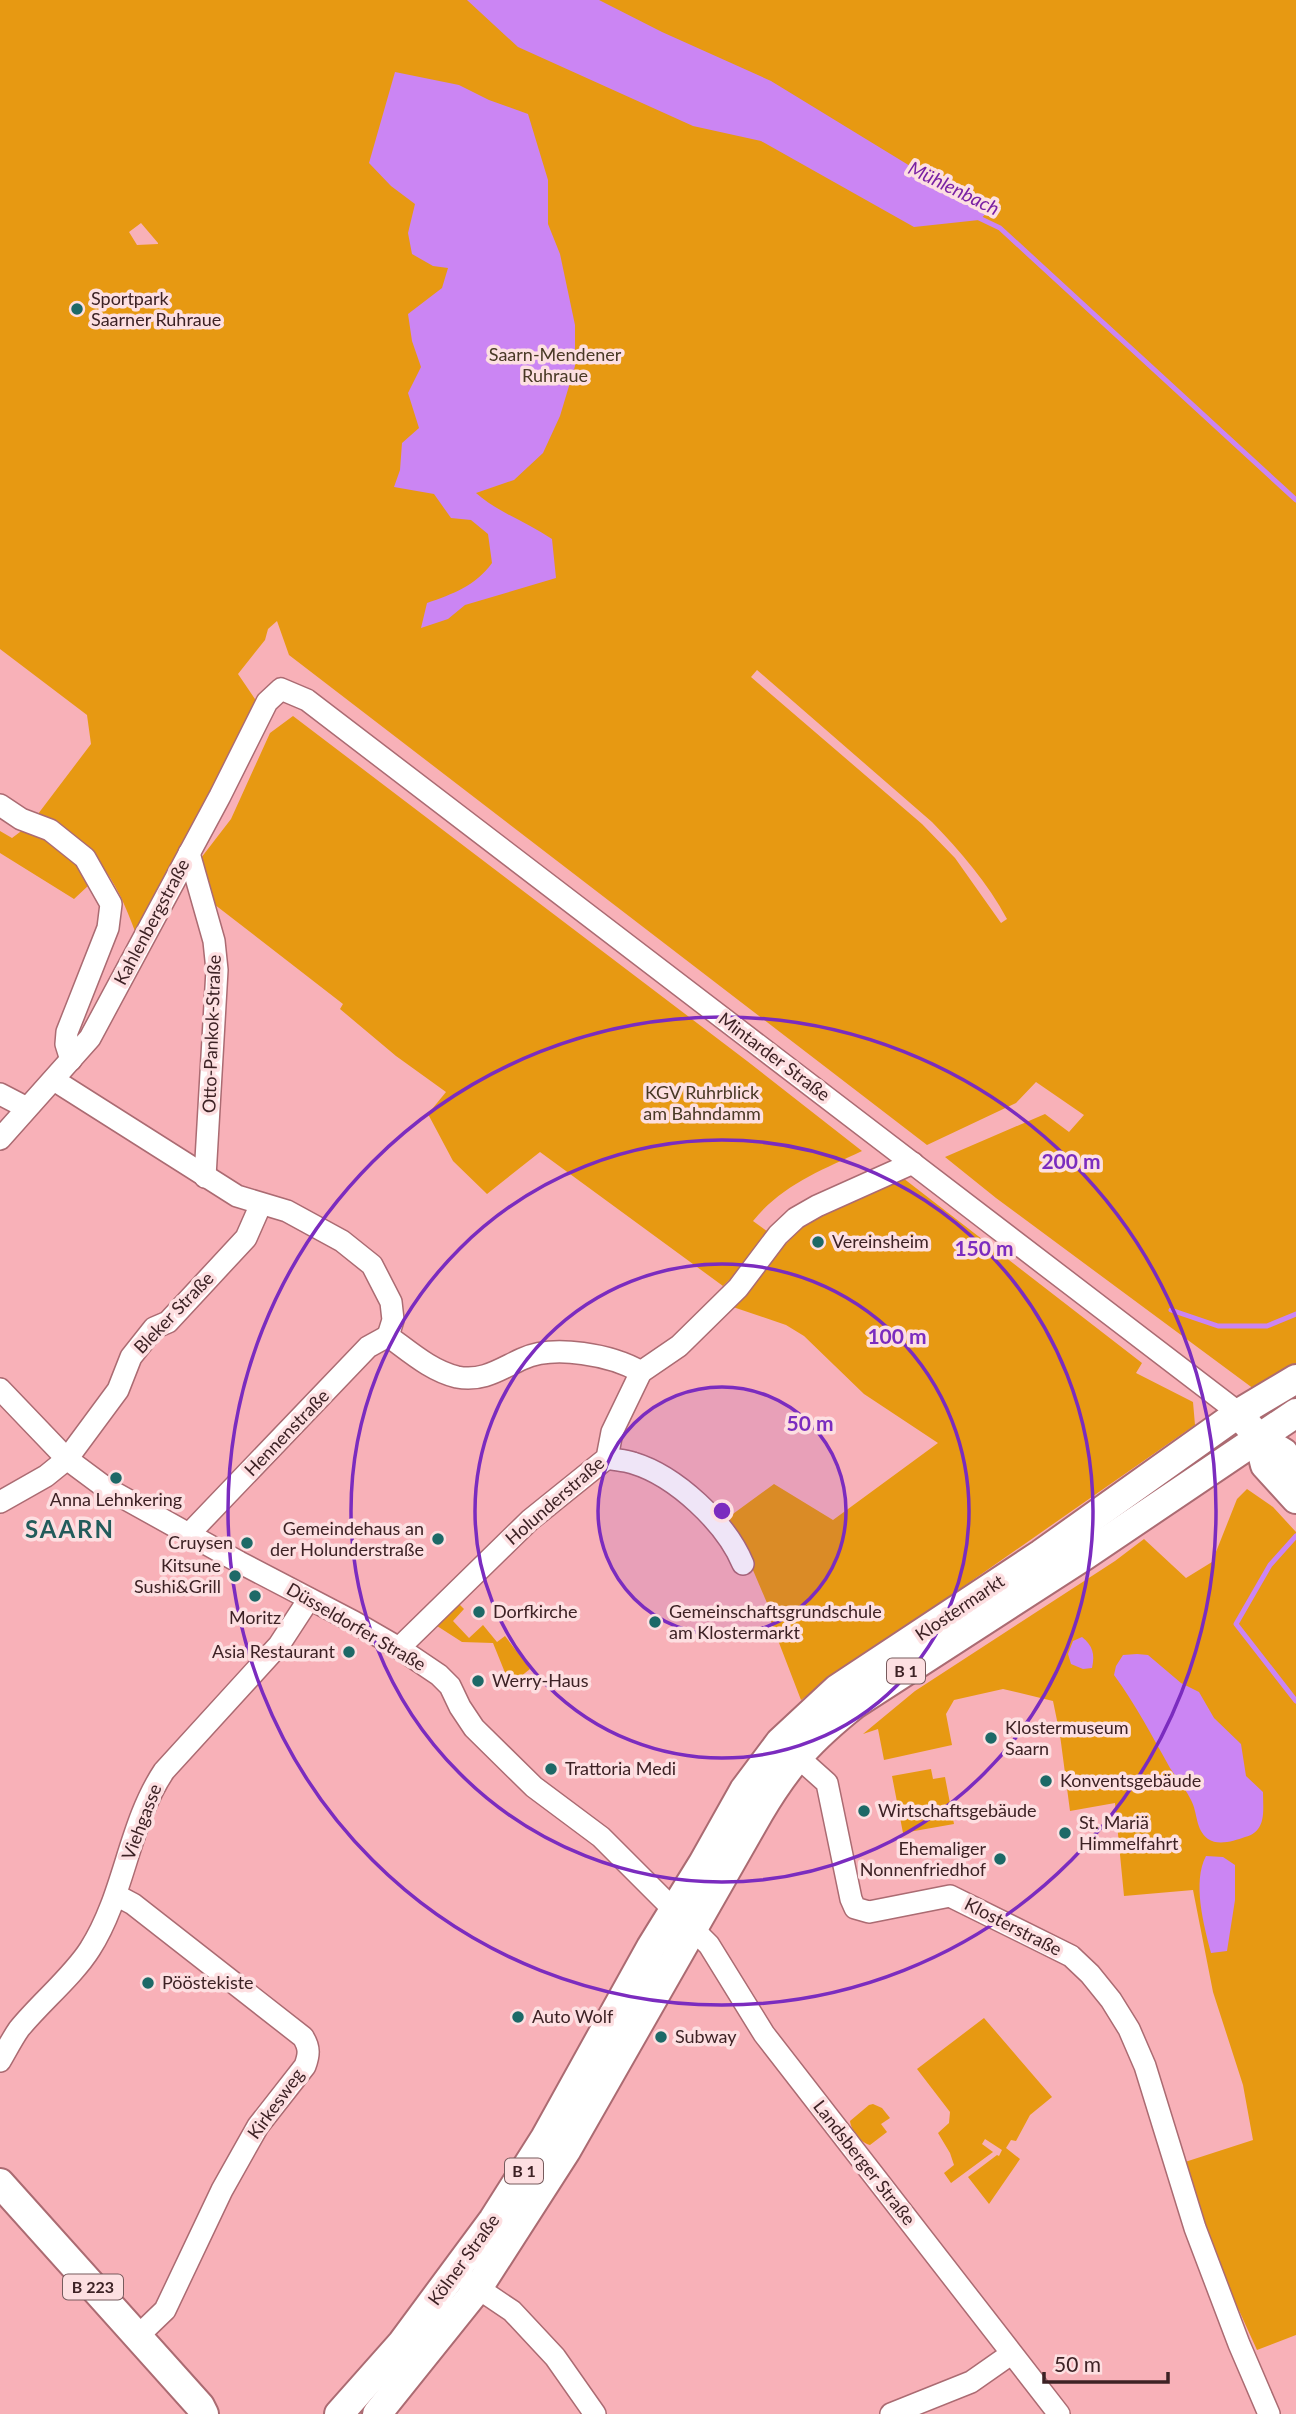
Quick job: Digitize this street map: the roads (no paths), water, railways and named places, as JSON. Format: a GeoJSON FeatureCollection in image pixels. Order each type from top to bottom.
{"type":"FeatureCollection","features":[{"type":"Feature","properties":{"kind":"main road","name":"B 1"},"geometry":{"type":"LineString","coordinates":[[1239,1413],[1296,1379]]}},
{"type":"Feature","properties":{"kind":"main road","name":"Mintarder Straße"},"geometry":{"type":"LineString","coordinates":[[1239,1413],[1258,1437],[1284,1453],[1296,1471]]}},
{"type":"Feature","properties":{"kind":"main road","name":"Klostermarkt"},"geometry":{"type":"LineString","coordinates":[[684,1919],[744,1790],[789,1749],[837,1689],[1041,1555],[1239,1413]]}},
{"type":"Feature","properties":{"kind":"main road","name":"B 1"},"geometry":{"type":"LineString","coordinates":[[1258,1437],[1296,1413]]}},
{"type":"Feature","properties":{"kind":"main road","name":"Mintarder Straße"},"geometry":{"type":"LineString","coordinates":[[1258,1437],[1265,1465],[1296,1499]]}},
{"type":"Feature","properties":{"kind":"main road","name":"Klostermarkt"},"geometry":{"type":"LineString","coordinates":[[789,1749],[1084,1556],[1258,1437]]}},
{"type":"Feature","properties":{"kind":"main road","name":"Kölner Straße"},"geometry":{"type":"LineString","coordinates":[[377,2414],[466,2281],[493,2220],[545,2138],[618,2006],[684,1919]]}},
{"type":"Feature","properties":{"kind":"main road","name":"B 223"},"geometry":{"type":"LineString","coordinates":[[0,2183],[208,2411]]}},
{"type":"Feature","properties":{"kind":"main road","name":"Kölner Straße"},"geometry":{"type":"LineString","coordinates":[[339,2414],[402,2343],[466,2281]]}},
{"type":"Feature","properties":{"kind":"street","name":"Kahlenbergstraße"},"geometry":{"type":"LineString","coordinates":[[0,1139],[90,1038],[267,702],[281,689]]}},
{"type":"Feature","properties":{"kind":"street","name":"Mintarder Straße"},"geometry":{"type":"LineString","coordinates":[[281,689],[307,700],[1239,1413]]}},
{"type":"Feature","properties":{"kind":"street"},"geometry":{"type":"LineString","coordinates":[[0,805],[21,819],[50,830],[85,859],[111,904],[108,928],[67,1032],[66,1044],[71,1060]]}},
{"type":"Feature","properties":{"kind":"street","name":"Otto-Pankok-Straße"},"geometry":{"type":"LineString","coordinates":[[189,853],[214,941],[217,970],[205,1177]]}},
{"type":"Feature","properties":{"kind":"street"},"geometry":{"type":"LineString","coordinates":[[54,1080],[237,1196],[287,1211],[342,1241],[372,1265],[391,1302],[393,1320],[388,1336],[432,1368],[456,1377],[477,1378],[496,1373],[524,1357],[550,1352],[582,1353],[629,1365],[641,1373]]}},
{"type":"Feature","properties":{"kind":"street"},"geometry":{"type":"LineString","coordinates":[[0,1094],[26,1108]]}},
{"type":"Feature","properties":{"kind":"street","name":"Holunderstraße"},"geometry":{"type":"LineString","coordinates":[[398,1648],[530,1520],[607,1458],[612,1432],[641,1373],[679,1346],[738,1288],[778,1235],[796,1218],[913,1163]]}},
{"type":"Feature","properties":{"kind":"street","name":"Bleker Straße"},"geometry":{"type":"LineString","coordinates":[[0,1502],[46,1476],[66,1459],[118,1390],[131,1357],[154,1328],[168,1322],[246,1238],[261,1204]]}},
{"type":"Feature","properties":{"kind":"street","name":"Hennenstraße"},"geometry":{"type":"LineString","coordinates":[[189,1534],[368,1348],[388,1336]]}},
{"type":"Feature","properties":{"kind":"street","name":"Düsseldorfer Straße"},"geometry":{"type":"LineString","coordinates":[[0,1389],[66,1459],[106,1488],[398,1648],[445,1681],[474,1728],[534,1787],[601,1837],[684,1919]]}},
{"type":"Feature","properties":{"kind":"street"},"geometry":{"type":"LineString","coordinates":[[607,1458],[634,1463],[669,1480],[712,1517],[736,1549],[743,1564]]}},
{"type":"Feature","properties":{"kind":"street","name":"Viehgasse"},"geometry":{"type":"LineString","coordinates":[[0,2061],[18,2031],[90,1950],[116,1895],[137,1826],[154,1786],[164,1771],[279,1645],[309,1599]]}},
{"type":"Feature","properties":{"kind":"street","name":"Klosterstraße"},"geometry":{"type":"LineString","coordinates":[[789,1749],[827,1783],[850,1899],[855,1908],[869,1912],[950,1896],[1071,1956],[1111,2000],[1129,2029],[1145,2066],[1195,2228],[1269,2414]]}},
{"type":"Feature","properties":{"kind":"street","name":"Kirkesweg"},"geometry":{"type":"LineString","coordinates":[[116,1895],[133,1904],[303,2037],[308,2044],[309,2054],[305,2066],[252,2136],[222,2190],[165,2309],[138,2336]]}},
{"type":"Feature","properties":{"kind":"street","name":"Landsberger Straße"},"geometry":{"type":"LineString","coordinates":[[684,1919],[709,1945],[764,2034],[1059,2414]]}},
{"type":"Feature","properties":{"kind":"street"},"geometry":{"type":"LineString","coordinates":[[466,2281],[512,2311],[555,2357],[595,2414]]}},
{"type":"Feature","properties":{"kind":"street"},"geometry":{"type":"LineString","coordinates":[[891,2414],[971,2382],[1011,2354]]}},
{"type":"Feature","properties":{"kind":"waterway","name":"Mühlenbach"},"geometry":{"type":"LineString","coordinates":[[977,217],[1000,228],[1296,500]]}},
{"type":"Feature","properties":{"kind":"waterway"},"geometry":{"type":"LineString","coordinates":[[1171,1310],[1218,1326],[1267,1326],[1296,1314]]}},
{"type":"Feature","properties":{"kind":"waterway"},"geometry":{"type":"LineString","coordinates":[[1296,1536],[1270,1565],[1236,1624],[1296,1701]]}},
{"type":"Feature","properties":{"kind":"place","name":"Sportpark Saarner Ruhraue"},"geometry":{"type":"Point","coordinates":[77,309]}},
{"type":"Feature","properties":{"kind":"place","name":"Vereinsheim"},"geometry":{"type":"Point","coordinates":[818,1242]}},
{"type":"Feature","properties":{"kind":"place","name":"Anna Lehnkering"},"geometry":{"type":"Point","coordinates":[116,1478]}},
{"type":"Feature","properties":{"kind":"place","name":"Gemeindehaus an der Holunderstraße"},"geometry":{"type":"Point","coordinates":[438,1539]}},
{"type":"Feature","properties":{"kind":"place","name":"Cruysen"},"geometry":{"type":"Point","coordinates":[247,1543]}},
{"type":"Feature","properties":{"kind":"place","name":"Kitsune Sushi&Grill"},"geometry":{"type":"Point","coordinates":[235,1576]}},
{"type":"Feature","properties":{"kind":"place","name":"Moritz"},"geometry":{"type":"Point","coordinates":[255,1596]}},
{"type":"Feature","properties":{"kind":"place","name":"Dorfkirche"},"geometry":{"type":"Point","coordinates":[479,1612]}},
{"type":"Feature","properties":{"kind":"place","name":"Gemeinschaftsgrundschule am Klostermarkt"},"geometry":{"type":"Point","coordinates":[655,1622]}},
{"type":"Feature","properties":{"kind":"place","name":"Asia Restaurant"},"geometry":{"type":"Point","coordinates":[349,1652]}},
{"type":"Feature","properties":{"kind":"place","name":"Werry-Haus"},"geometry":{"type":"Point","coordinates":[478,1681]}},
{"type":"Feature","properties":{"kind":"place","name":"Klostermuseum Saarn"},"geometry":{"type":"Point","coordinates":[991,1738]}},
{"type":"Feature","properties":{"kind":"place","name":"Trattoria Medi"},"geometry":{"type":"Point","coordinates":[551,1769]}},
{"type":"Feature","properties":{"kind":"place","name":"Konventsgebäude"},"geometry":{"type":"Point","coordinates":[1046,1781]}},
{"type":"Feature","properties":{"kind":"place","name":"Wirtschaftsgebäude"},"geometry":{"type":"Point","coordinates":[864,1811]}},
{"type":"Feature","properties":{"kind":"place","name":"St. Mariä Himmelfahrt"},"geometry":{"type":"Point","coordinates":[1065,1833]}},
{"type":"Feature","properties":{"kind":"place","name":"Ehemaliger Nonnenfriedhof"},"geometry":{"type":"Point","coordinates":[1000,1859]}},
{"type":"Feature","properties":{"kind":"place","name":"Pööstekiste"},"geometry":{"type":"Point","coordinates":[148,1983]}},
{"type":"Feature","properties":{"kind":"place","name":"Auto Wolf"},"geometry":{"type":"Point","coordinates":[518,2017]}},
{"type":"Feature","properties":{"kind":"place","name":"Subway"},"geometry":{"type":"Point","coordinates":[661,2037]}},
{"type":"Feature","properties":{"kind":"district","name":"SAARN"},"geometry":{"type":"Point","coordinates":[70,1530]}},
{"type":"Feature","properties":{"kind":"park label","name":"Saarn-Mendener Ruhraue"},"geometry":{"type":"Point","coordinates":[555,365]}},
{"type":"Feature","properties":{"kind":"park label","name":"KGV Ruhrblick am Bahndamm"},"geometry":{"type":"Point","coordinates":[702,1103]}}]}
